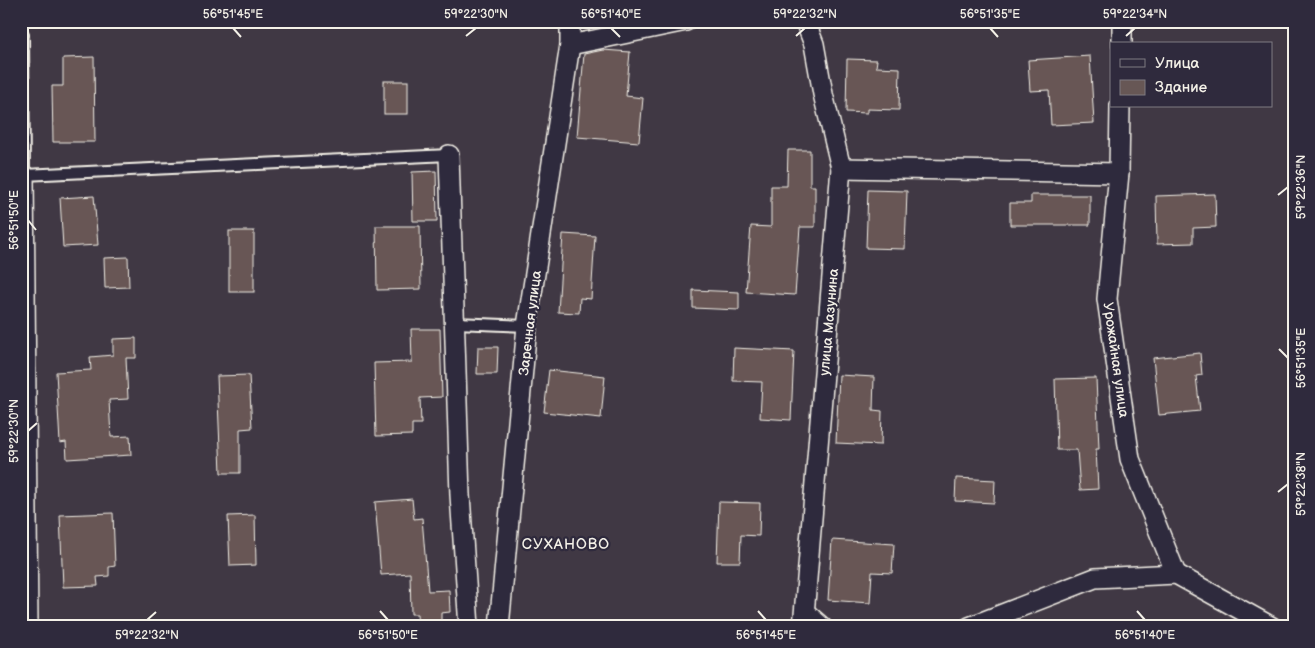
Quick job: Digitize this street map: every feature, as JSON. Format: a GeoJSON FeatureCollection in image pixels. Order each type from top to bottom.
{"type":"FeatureCollection","features":[{"type":"Feature","properties":{"kind":"street","name":"Заречная улица"},"geometry":{"type":"LineString","coordinates":[[499,627],[527,326],[570,45],[570,21]]}},
{"type":"Feature","properties":{"kind":"street"},"geometry":{"type":"LineString","coordinates":[[570,45],[686,21]]}},
{"type":"Feature","properties":{"kind":"street","name":"улица Мазунина"},"geometry":{"type":"LineString","coordinates":[[804,619],[841,168],[823,94],[814,44],[805,21]]}},
{"type":"Feature","properties":{"kind":"street"},"geometry":{"type":"LineString","coordinates":[[1122,21],[1122,42]]}},
{"type":"Feature","properties":{"kind":"street","name":"Урожайная улица"},"geometry":{"type":"LineString","coordinates":[[1120,108],[1119,173],[1107,299],[1130,459],[1176,574]]}},
{"type":"Feature","properties":{"kind":"street"},"geometry":{"type":"LineString","coordinates":[[449,155],[456,323],[460,495],[469,627]]}},
{"type":"Feature","properties":{"kind":"street"},"geometry":{"type":"LineString","coordinates":[[841,168],[1119,173]]}},
{"type":"Feature","properties":{"kind":"street"},"geometry":{"type":"LineString","coordinates":[[24,175],[28,627]]}},
{"type":"Feature","properties":{"kind":"street"},"geometry":{"type":"LineString","coordinates":[[969,627],[1096,578],[1176,574],[1272,627]]}},
{"type":"Feature","properties":{"kind":"street"},"geometry":{"type":"LineString","coordinates":[[804,619],[822,627]]}},
{"type":"Feature","properties":{"kind":"lane"},"geometry":{"type":"LineString","coordinates":[[22,34],[24,175],[449,155]]}},
{"type":"Feature","properties":{"kind":"lane"},"geometry":{"type":"LineString","coordinates":[[456,323],[527,326]]}},
{"type":"Feature","properties":{"kind":"building"},"geometry":{"type":"Polygon","coordinates":[[[603,50],[630,52],[626,96],[643,98],[639,142],[577,137],[584,54],[603,50]]]}},
{"type":"Feature","properties":{"kind":"building"},"geometry":{"type":"Polygon","coordinates":[[[1090,56],[1094,123],[1051,125],[1049,90],[1030,91],[1028,60],[1090,56]]]}},
{"type":"Feature","properties":{"kind":"building"},"geometry":{"type":"Polygon","coordinates":[[[94,57],[95,142],[53,142],[52,86],[63,86],[63,58],[94,57]]]}},
{"type":"Feature","properties":{"kind":"building"},"geometry":{"type":"Polygon","coordinates":[[[847,59],[877,60],[876,67],[900,68],[899,110],[867,109],[867,113],[846,112],[847,59]]]}},
{"type":"Feature","properties":{"kind":"building"},"geometry":{"type":"Polygon","coordinates":[[[384,81],[408,81],[408,114],[384,114],[384,81]]]}},
{"type":"Feature","properties":{"kind":"building"},"geometry":{"type":"Polygon","coordinates":[[[788,150],[810,150],[810,186],[815,186],[815,227],[800,227],[795,295],[746,292],[751,226],[771,227],[771,186],[787,186],[788,150]]]}},
{"type":"Feature","properties":{"kind":"building"},"geometry":{"type":"Polygon","coordinates":[[[436,171],[437,221],[413,221],[412,172],[436,171]]]}},
{"type":"Feature","properties":{"kind":"building"},"geometry":{"type":"Polygon","coordinates":[[[868,190],[907,191],[905,249],[866,248],[868,190]]]}},
{"type":"Feature","properties":{"kind":"building"},"geometry":{"type":"Polygon","coordinates":[[[1215,194],[1216,227],[1193,228],[1193,243],[1157,244],[1156,196],[1215,194]]]}},
{"type":"Feature","properties":{"kind":"building"},"geometry":{"type":"Polygon","coordinates":[[[1031,195],[1090,195],[1090,225],[1010,225],[1010,203],[1031,203],[1031,195]]]}},
{"type":"Feature","properties":{"kind":"building"},"geometry":{"type":"Polygon","coordinates":[[[94,196],[98,245],[63,247],[60,198],[94,196]]]}},
{"type":"Feature","properties":{"kind":"building"},"geometry":{"type":"Polygon","coordinates":[[[376,226],[420,226],[421,289],[377,290],[376,226]]]}},
{"type":"Feature","properties":{"kind":"building"},"geometry":{"type":"Polygon","coordinates":[[[229,231],[254,231],[254,292],[229,292],[229,231]]]}},
{"type":"Feature","properties":{"kind":"building"},"geometry":{"type":"Polygon","coordinates":[[[563,234],[595,236],[591,299],[580,298],[579,313],[558,312],[563,234]]]}},
{"type":"Feature","properties":{"kind":"building"},"geometry":{"type":"Polygon","coordinates":[[[128,257],[129,287],[105,288],[104,258],[128,257]]]}},
{"type":"Feature","properties":{"kind":"building"},"geometry":{"type":"Polygon","coordinates":[[[693,290],[739,292],[739,310],[693,308],[693,290]]]}},
{"type":"Feature","properties":{"kind":"building"},"geometry":{"type":"Polygon","coordinates":[[[411,329],[440,329],[442,397],[420,398],[421,424],[412,424],[412,435],[376,436],[374,363],[412,362],[411,329]]]}},
{"type":"Feature","properties":{"kind":"building"},"geometry":{"type":"Polygon","coordinates":[[[136,338],[136,358],[126,358],[128,399],[109,400],[111,437],[130,436],[131,455],[67,459],[66,442],[60,443],[56,372],[91,370],[90,357],[113,355],[113,339],[136,338]]]}},
{"type":"Feature","properties":{"kind":"building"},"geometry":{"type":"Polygon","coordinates":[[[478,347],[498,347],[497,374],[477,374],[478,347]]]}},
{"type":"Feature","properties":{"kind":"building"},"geometry":{"type":"Polygon","coordinates":[[[734,348],[794,351],[791,420],[760,418],[762,382],[733,381],[734,348]]]}},
{"type":"Feature","properties":{"kind":"building"},"geometry":{"type":"Polygon","coordinates":[[[1200,353],[1202,375],[1196,376],[1200,411],[1159,415],[1153,358],[1200,353]]]}},
{"type":"Feature","properties":{"kind":"building"},"geometry":{"type":"Polygon","coordinates":[[[549,370],[605,376],[601,418],[544,412],[549,370]]]}},
{"type":"Feature","properties":{"kind":"building"},"geometry":{"type":"Polygon","coordinates":[[[249,375],[252,428],[240,429],[240,473],[221,473],[217,376],[249,375]]]}},
{"type":"Feature","properties":{"kind":"building"},"geometry":{"type":"Polygon","coordinates":[[[839,375],[874,377],[873,410],[882,411],[881,445],[836,443],[839,375]]]}},
{"type":"Feature","properties":{"kind":"building"},"geometry":{"type":"Polygon","coordinates":[[[1096,378],[1099,449],[1096,449],[1098,489],[1080,490],[1077,450],[1057,450],[1055,379],[1096,378]]]}},
{"type":"Feature","properties":{"kind":"building"},"geometry":{"type":"Polygon","coordinates":[[[956,478],[995,480],[994,503],[955,501],[956,478]]]}},
{"type":"Feature","properties":{"kind":"building"},"geometry":{"type":"Polygon","coordinates":[[[412,499],[414,519],[422,518],[428,591],[449,590],[450,612],[441,613],[441,627],[418,627],[417,614],[411,614],[410,573],[381,575],[375,502],[412,499]]]}},
{"type":"Feature","properties":{"kind":"building"},"geometry":{"type":"Polygon","coordinates":[[[719,502],[760,503],[759,536],[741,535],[740,562],[717,562],[719,502]]]}},
{"type":"Feature","properties":{"kind":"building"},"geometry":{"type":"Polygon","coordinates":[[[113,513],[115,566],[109,567],[109,576],[97,577],[98,586],[63,587],[60,515],[113,513]]]}},
{"type":"Feature","properties":{"kind":"building"},"geometry":{"type":"Polygon","coordinates":[[[255,515],[256,565],[230,566],[228,516],[255,515]]]}},
{"type":"Feature","properties":{"kind":"building"},"geometry":{"type":"Polygon","coordinates":[[[832,540],[894,544],[892,573],[872,572],[870,603],[828,600],[832,540]]]}},
{"type":"Feature","properties":{"kind":"district","name":"СУХАНОВО"},"geometry":{"type":"Point","coordinates":[566,544]}}]}
